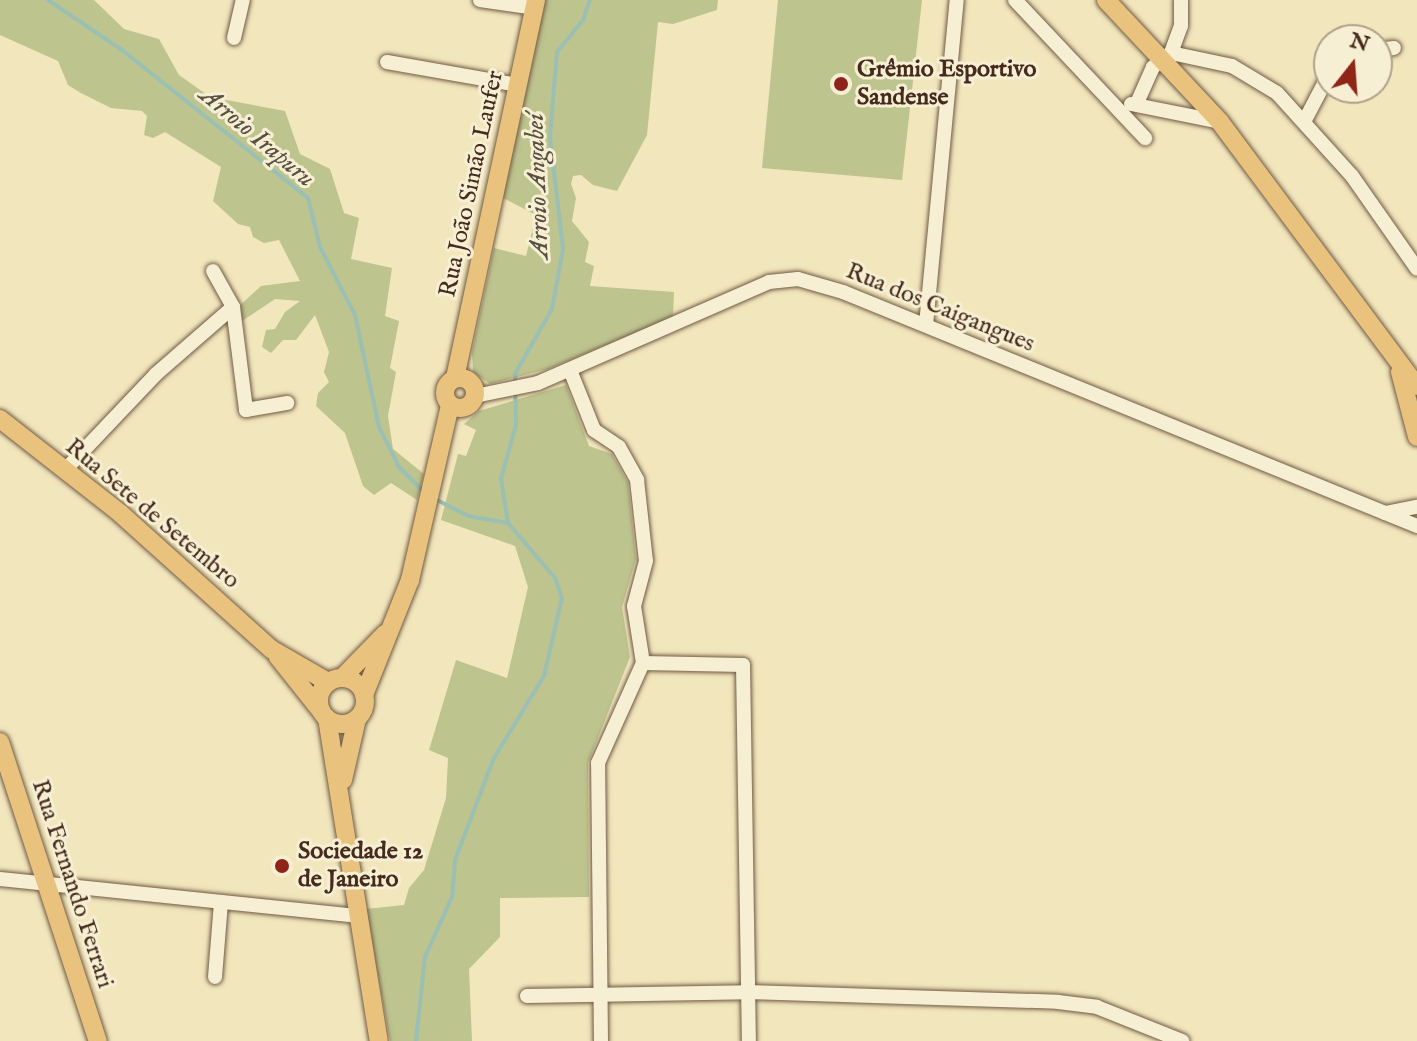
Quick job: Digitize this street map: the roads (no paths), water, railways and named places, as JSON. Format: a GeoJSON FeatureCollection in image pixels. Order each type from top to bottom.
{"type":"FeatureCollection","features":[{"type":"Feature","properties":{"kind":"main road"},"geometry":{"type":"LineString","coordinates":[[1106,0],[1167,56],[1321,253],[1400,369],[1417,386]]}},
{"type":"Feature","properties":{"kind":"main road","name":"Rua João Simão Laufer"},"geometry":{"type":"LineString","coordinates":[[462,404],[445,387],[455,378],[535,4]]}},
{"type":"Feature","properties":{"kind":"main road"},"geometry":{"type":"LineString","coordinates":[[1400,369],[1417,437]]}},
{"type":"Feature","properties":{"kind":"main road"},"geometry":{"type":"LineString","coordinates":[[390,629],[319,697],[324,715],[342,724],[357,719],[410,580],[444,448],[472,384],[455,378]]}},
{"type":"Feature","properties":{"kind":"main road","name":"Rua Sete de Setembro"},"geometry":{"type":"LineString","coordinates":[[0,419],[65,470],[271,649],[324,715],[341,787],[357,916],[379,1041]]}},
{"type":"Feature","properties":{"kind":"main road","name":"Rua Sete de Setembro"},"geometry":{"type":"LineString","coordinates":[[271,649],[335,680]]}},
{"type":"Feature","properties":{"kind":"main road"},"geometry":{"type":"LineString","coordinates":[[335,680],[356,683],[364,695]]}},
{"type":"Feature","properties":{"kind":"main road","name":"Rua Sete de Setembro"},"geometry":{"type":"LineString","coordinates":[[341,787],[357,719]]}},
{"type":"Feature","properties":{"kind":"main road","name":"Rua Fernando Ferrari"},"geometry":{"type":"LineString","coordinates":[[0,742],[98,1041]]}},
{"type":"Feature","properties":{"kind":"street"},"geometry":{"type":"LineString","coordinates":[[234,38],[243,0]]}},
{"type":"Feature","properties":{"kind":"street"},"geometry":{"type":"LineString","coordinates":[[480,0],[535,4]]}},
{"type":"Feature","properties":{"kind":"street"},"geometry":{"type":"LineString","coordinates":[[926,325],[957,0]]}},
{"type":"Feature","properties":{"kind":"street"},"geometry":{"type":"LineString","coordinates":[[1015,0],[1145,138]]}},
{"type":"Feature","properties":{"kind":"street"},"geometry":{"type":"LineString","coordinates":[[1137,103],[1148,76],[1167,56],[1181,26],[1181,0]]}},
{"type":"Feature","properties":{"kind":"street"},"geometry":{"type":"LineString","coordinates":[[1167,56],[1247,72],[1305,120],[1417,269]]}},
{"type":"Feature","properties":{"kind":"street"},"geometry":{"type":"LineString","coordinates":[[387,62],[517,85]]}},
{"type":"Feature","properties":{"kind":"street"},"geometry":{"type":"LineString","coordinates":[[1117,108],[1137,103],[1220,122]]}},
{"type":"Feature","properties":{"kind":"street"},"geometry":{"type":"LineString","coordinates":[[1305,120],[1313,104]]}},
{"type":"Feature","properties":{"kind":"street"},"geometry":{"type":"LineString","coordinates":[[213,271],[230,310],[246,410],[287,403]]}},
{"type":"Feature","properties":{"kind":"street","name":"Rua dos Caigangues"},"geometry":{"type":"LineString","coordinates":[[462,404],[538,383],[785,279],[843,292],[1417,526]]}},
{"type":"Feature","properties":{"kind":"street"},"geometry":{"type":"LineString","coordinates":[[65,470],[156,374],[230,310]]}},
{"type":"Feature","properties":{"kind":"street"},"geometry":{"type":"LineString","coordinates":[[570,370],[594,430],[619,447],[637,480],[646,561],[634,606],[643,663],[598,763],[601,1041]]}},
{"type":"Feature","properties":{"kind":"street"},"geometry":{"type":"LineString","coordinates":[[1384,513],[1417,507]]}},
{"type":"Feature","properties":{"kind":"street"},"geometry":{"type":"LineString","coordinates":[[643,663],[743,665],[749,1041]]}},
{"type":"Feature","properties":{"kind":"street"},"geometry":{"type":"LineString","coordinates":[[0,879],[357,916]]}},
{"type":"Feature","properties":{"kind":"street"},"geometry":{"type":"LineString","coordinates":[[215,977],[221,902]]}},
{"type":"Feature","properties":{"kind":"street"},"geometry":{"type":"LineString","coordinates":[[527,996],[748,992],[1058,1002],[1097,1007],[1182,1041]]}},
{"type":"Feature","properties":{"kind":"waterway","name":"Arroio Irapuru"},"geometry":{"type":"LineString","coordinates":[[48,0],[122,50],[308,198],[320,247],[355,315],[379,427],[399,467],[424,492]]}},
{"type":"Feature","properties":{"kind":"waterway","name":"Arroio Angabeí"},"geometry":{"type":"LineString","coordinates":[[416,1041],[425,957],[452,897],[455,860],[494,758],[544,676],[562,598],[555,578],[508,523],[501,479],[516,425],[515,374],[552,309],[563,249],[550,137],[557,52],[583,20],[590,0]]}},
{"type":"Feature","properties":{"kind":"waterway","name":"Arroio Irapuru"},"geometry":{"type":"LineString","coordinates":[[435,499],[468,516],[508,523]]}},
{"type":"Feature","properties":{"kind":"place","name":"Grêmio Esportivo Sandense"},"geometry":{"type":"Point","coordinates":[841,84]}},
{"type":"Feature","properties":{"kind":"place","name":"Sociedade 12 de Janeiro"},"geometry":{"type":"Point","coordinates":[282,866]}}]}
